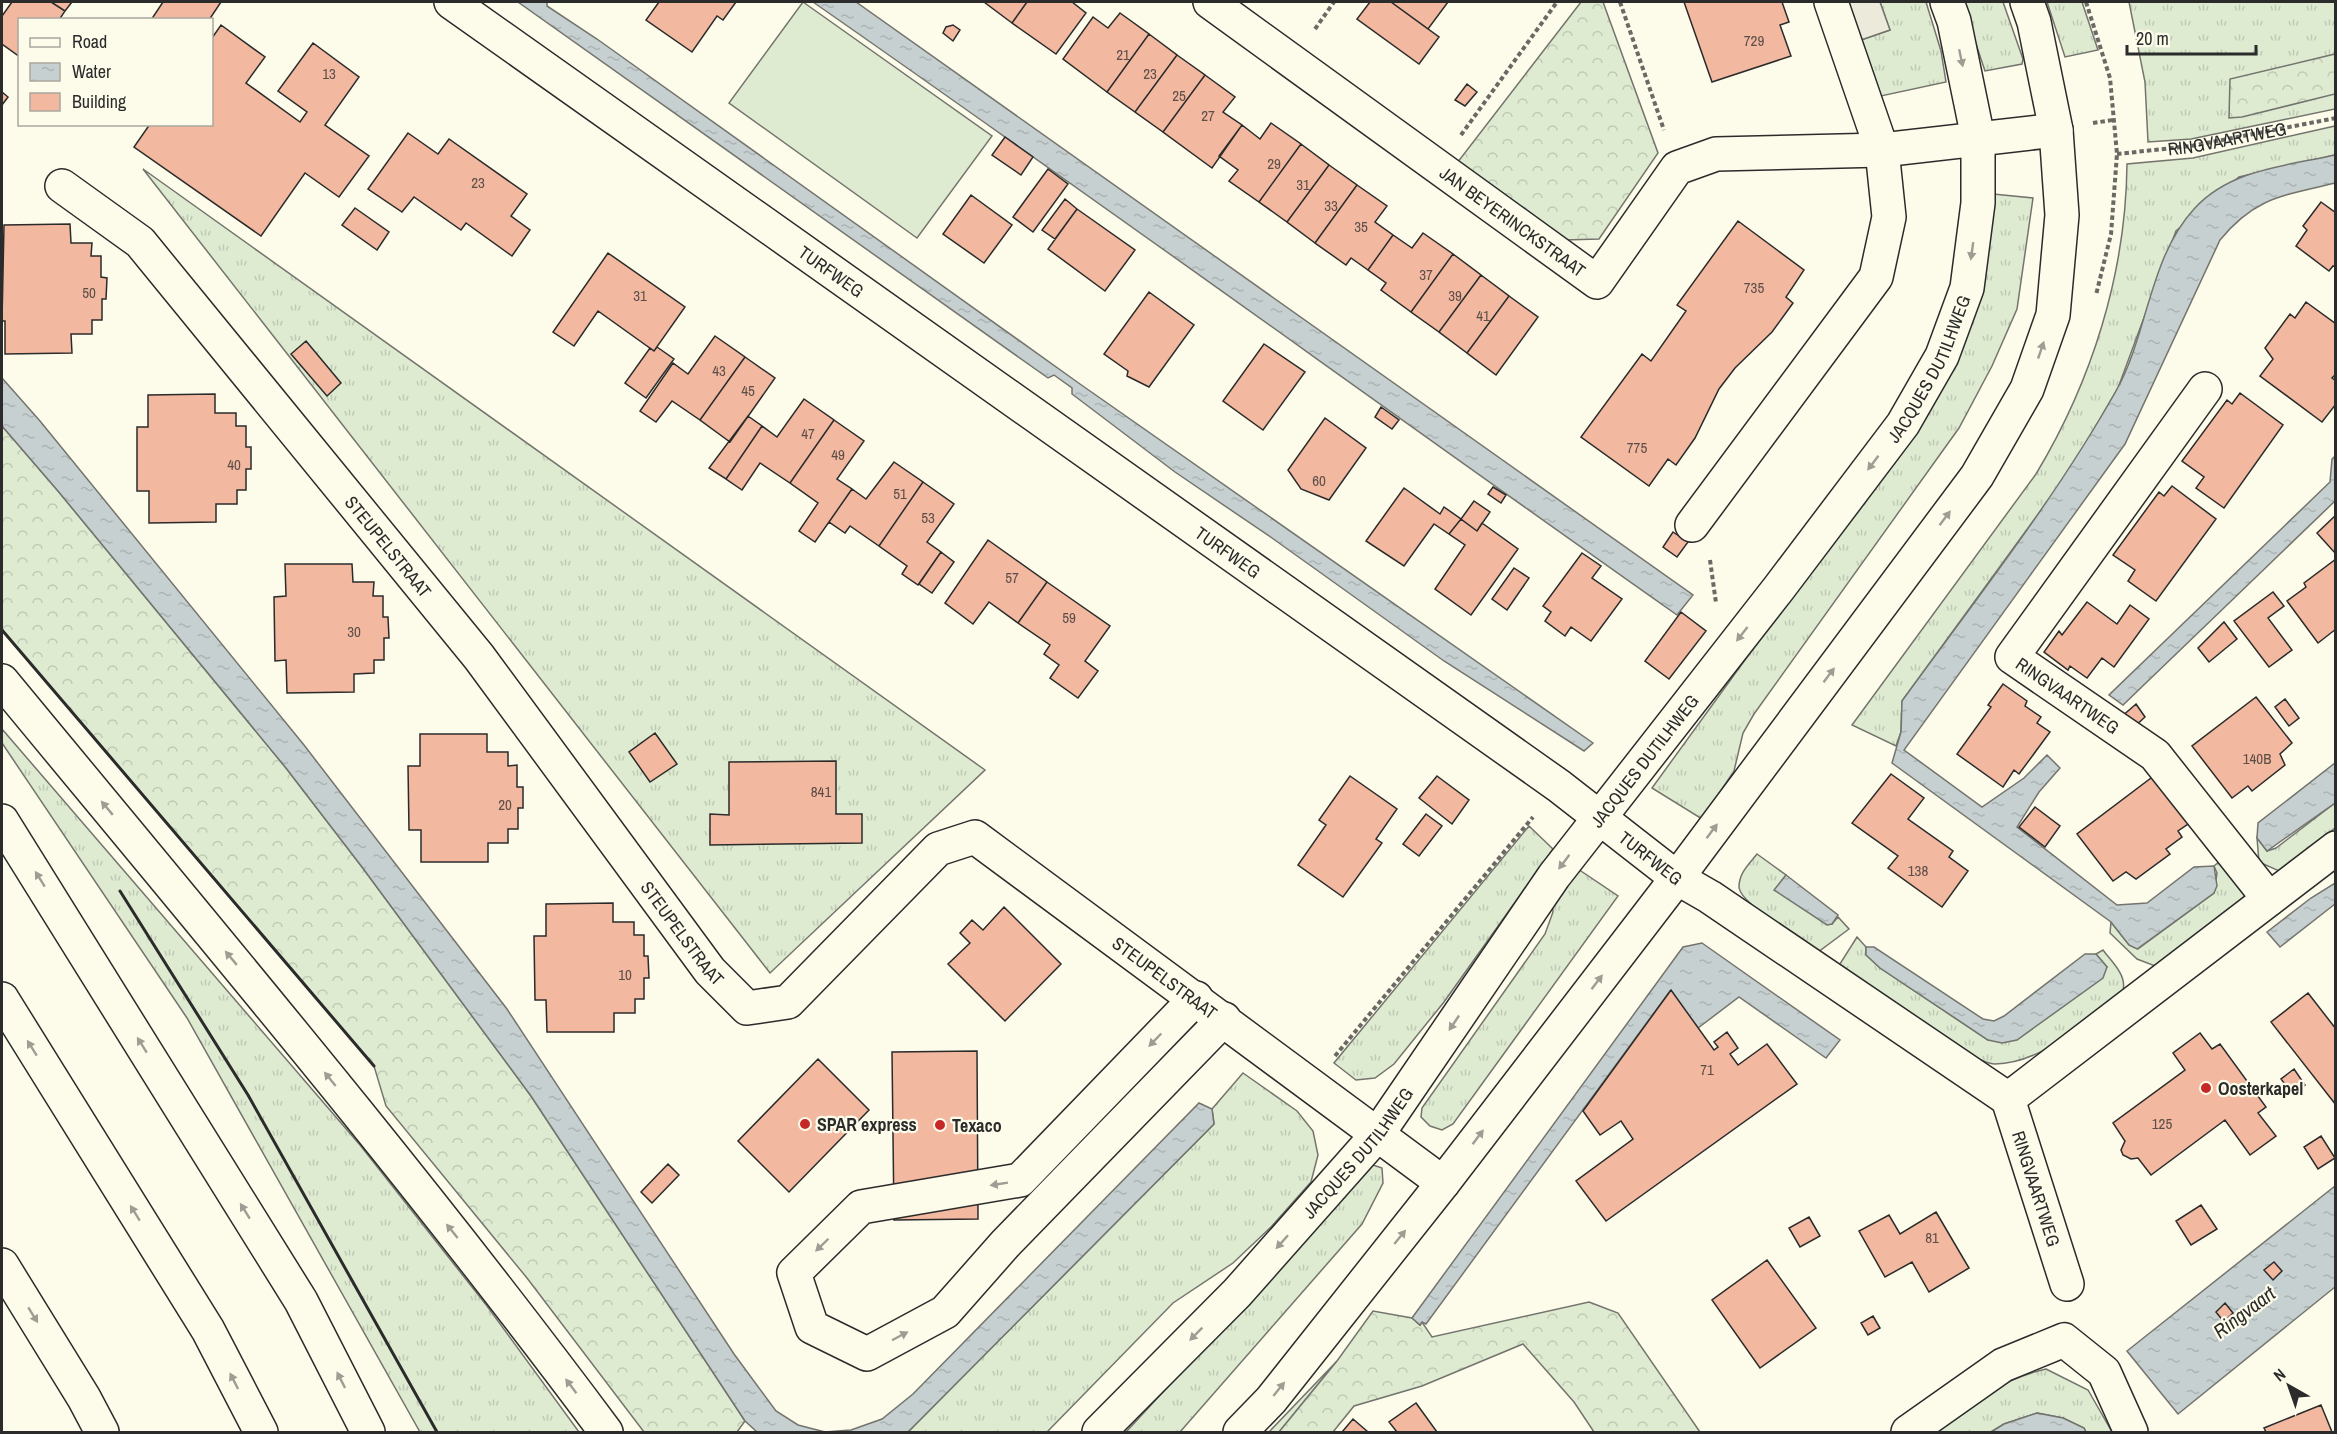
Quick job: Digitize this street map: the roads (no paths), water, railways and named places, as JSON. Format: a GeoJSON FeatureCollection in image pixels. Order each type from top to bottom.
{"type":"FeatureCollection","features":[{"type":"Feature","properties":{"kind":"main road","name":"TURFWEG"},"geometry":{"type":"LineString","coordinates":[[451,2],[1600,816],[1677,878],[1710,897],[2008,1099]]}},
{"type":"Feature","properties":{"kind":"main road","name":"JAN BEYERINCKSTRAAT"},"geometry":{"type":"LineString","coordinates":[[1210,2],[1596,282],[1677,168],[1716,153],[1881,150]]}},
{"type":"Feature","properties":{"kind":"main road"},"geometry":{"type":"LineString","coordinates":[[1692,525],[1876,276],[1889,217],[1881,150],[1832,2]]}},
{"type":"Feature","properties":{"kind":"main road","name":"JACQUES DUTILHWEG"},"geometry":{"type":"LineString","coordinates":[[1099,1432],[1237,1293],[1377,1135],[1554,876],[1779,588],[1903,424],[1942,356],[1967,288],[1978,203],[1978,138],[1954,21],[1947,2]]}},
{"type":"Feature","properties":{"kind":"main road"},"geometry":{"type":"LineString","coordinates":[[1240,1432],[1271,1400],[1443,1184],[1677,878],[1977,476],[2027,389],[2053,315],[2062,215],[2056,130],[2034,22],[2027,2]]}},
{"type":"Feature","properties":{"kind":"main road"},"geometry":{"type":"LineString","coordinates":[[1881,150],[2056,130]]}},
{"type":"Feature","properties":{"kind":"main road","name":"STEUPELSTRAAT"},"geometry":{"type":"LineString","coordinates":[[62,186],[140,242],[479,657],[710,971],[747,1008],[788,1002],[938,849],[975,837],[1196,998],[1443,1184]]}},
{"type":"Feature","properties":{"kind":"main road","name":"RINGVAARTWEG"},"geometry":{"type":"LineString","coordinates":[[2205,389],[2012,657],[2155,755],[2269,899]]}},
{"type":"Feature","properties":{"kind":"main road"},"geometry":{"type":"LineString","coordinates":[[2,681],[269,1004],[508,1301],[606,1432]]}},
{"type":"Feature","properties":{"kind":"main road"},"geometry":{"type":"LineString","coordinates":[[2,821],[301,1301],[368,1432]]}},
{"type":"Feature","properties":{"kind":"main road"},"geometry":{"type":"LineString","coordinates":[[2008,1099],[2336,848]]}},
{"type":"Feature","properties":{"kind":"main road"},"geometry":{"type":"LineString","coordinates":[[1196,998],[1020,1180],[861,1207],[794,1273],[812,1327],[867,1354],[945,1312],[1006,1243],[1224,1019]]}},
{"type":"Feature","properties":{"kind":"main road"},"geometry":{"type":"LineString","coordinates":[[2,999],[208,1330],[261,1432]]}},
{"type":"Feature","properties":{"kind":"main road","name":"RINGVAARTWEG"},"geometry":{"type":"LineString","coordinates":[[2008,1099],[2067,1284]]}},
{"type":"Feature","properties":{"kind":"main road"},"geometry":{"type":"LineString","coordinates":[[2,1265],[84,1398],[102,1432]]}},
{"type":"Feature","properties":{"kind":"main road"},"geometry":{"type":"LineString","coordinates":[[1908,1432],[2003,1365],[2064,1340],[2104,1372],[2131,1432]]}},
{"type":"Feature","properties":{"kind":"water"},"geometry":{"type":"Polygon","coordinates":[[[518,2],[547,2],[547,6],[597,39],[1080,384],[1593,743],[1584,751],[1444,661],[1175,472],[1072,394],[1072,388],[1054,375],[1048,378],[518,2]]]}},
{"type":"Feature","properties":{"kind":"water"},"geometry":{"type":"Polygon","coordinates":[[[813,2],[856,2],[1693,595],[1677,615],[813,2]]]}},
{"type":"Feature","properties":{"kind":"water"},"geometry":{"type":"Polygon","coordinates":[[[2335,155],[2335,183],[2286,195],[2259,206],[2233,225],[2220,240],[2125,444],[1904,750],[1982,807],[2024,778],[2047,755],[2060,768],[2039,792],[2017,827],[2117,905],[2147,903],[2194,867],[2214,866],[2217,886],[2214,893],[2137,949],[2129,945],[2111,922],[1892,763],[1901,732],[1902,701],[2041,511],[2092,432],[2127,369],[2167,250],[2194,209],[2224,185],[2242,177],[2278,166],[2335,155]]]}},
{"type":"Feature","properties":{"kind":"water"},"geometry":{"type":"Polygon","coordinates":[[[2,378],[40,421],[304,745],[507,1009],[734,1354],[776,1411],[798,1425],[825,1432],[757,1432],[745,1421],[531,1096],[362,867],[286,768],[2,426],[2,378]]]}},
{"type":"Feature","properties":{"kind":"water"},"geometry":{"type":"Polygon","coordinates":[[[2335,456],[2335,501],[2123,705],[2109,695],[2330,482],[2332,459],[2335,456]]]}},
{"type":"Feature","properties":{"kind":"water"},"geometry":{"type":"Polygon","coordinates":[[[2335,763],[2335,803],[2267,851],[2257,838],[2258,823],[2335,763]]]}},
{"type":"Feature","properties":{"kind":"water"},"geometry":{"type":"Polygon","coordinates":[[[1786,875],[1838,915],[1832,924],[1827,925],[1774,890],[1786,875]]]}},
{"type":"Feature","properties":{"kind":"water"},"geometry":{"type":"Polygon","coordinates":[[[2335,883],[2335,904],[2280,947],[2267,932],[2311,898],[2335,883]]]}},
{"type":"Feature","properties":{"kind":"water"},"geometry":{"type":"Polygon","coordinates":[[[1702,943],[1840,1040],[1826,1058],[1739,997],[1698,1028],[1670,991],[1426,1324],[1422,1322],[1420,1325],[1412,1318],[1683,947],[1702,943]]]}},
{"type":"Feature","properties":{"kind":"water"},"geometry":{"type":"Polygon","coordinates":[[[1866,947],[1874,947],[1983,1019],[1994,1021],[2004,1016],[2085,954],[2096,954],[2107,967],[2103,978],[2017,1040],[2002,1043],[1988,1040],[1880,968],[1866,955],[1866,947]]]}},
{"type":"Feature","properties":{"kind":"water"},"geometry":{"type":"Polygon","coordinates":[[[1199,1103],[1212,1109],[1214,1124],[908,1432],[825,1432],[851,1430],[882,1419],[913,1394],[1199,1103]]]}},
{"type":"Feature","properties":{"kind":"water","name":"Ringvaart"},"geometry":{"type":"Polygon","coordinates":[[[2335,1186],[2335,1287],[2178,1414],[2127,1351],[2335,1186]]]}},
{"type":"Feature","properties":{"kind":"water"},"geometry":{"type":"Polygon","coordinates":[[[2037,1413],[2063,1418],[2084,1428],[2086,1432],[1991,1432],[2004,1424],[2037,1413]]]}},
{"type":"Feature","properties":{"kind":"place","name":"Oosterkapel"},"geometry":{"type":"Point","coordinates":[2206,1088]}},
{"type":"Feature","properties":{"kind":"place","name":"SPAR express"},"geometry":{"type":"Point","coordinates":[805,1124]}},
{"type":"Feature","properties":{"kind":"place","name":"Texaco"},"geometry":{"type":"Point","coordinates":[940,1125]}}]}
